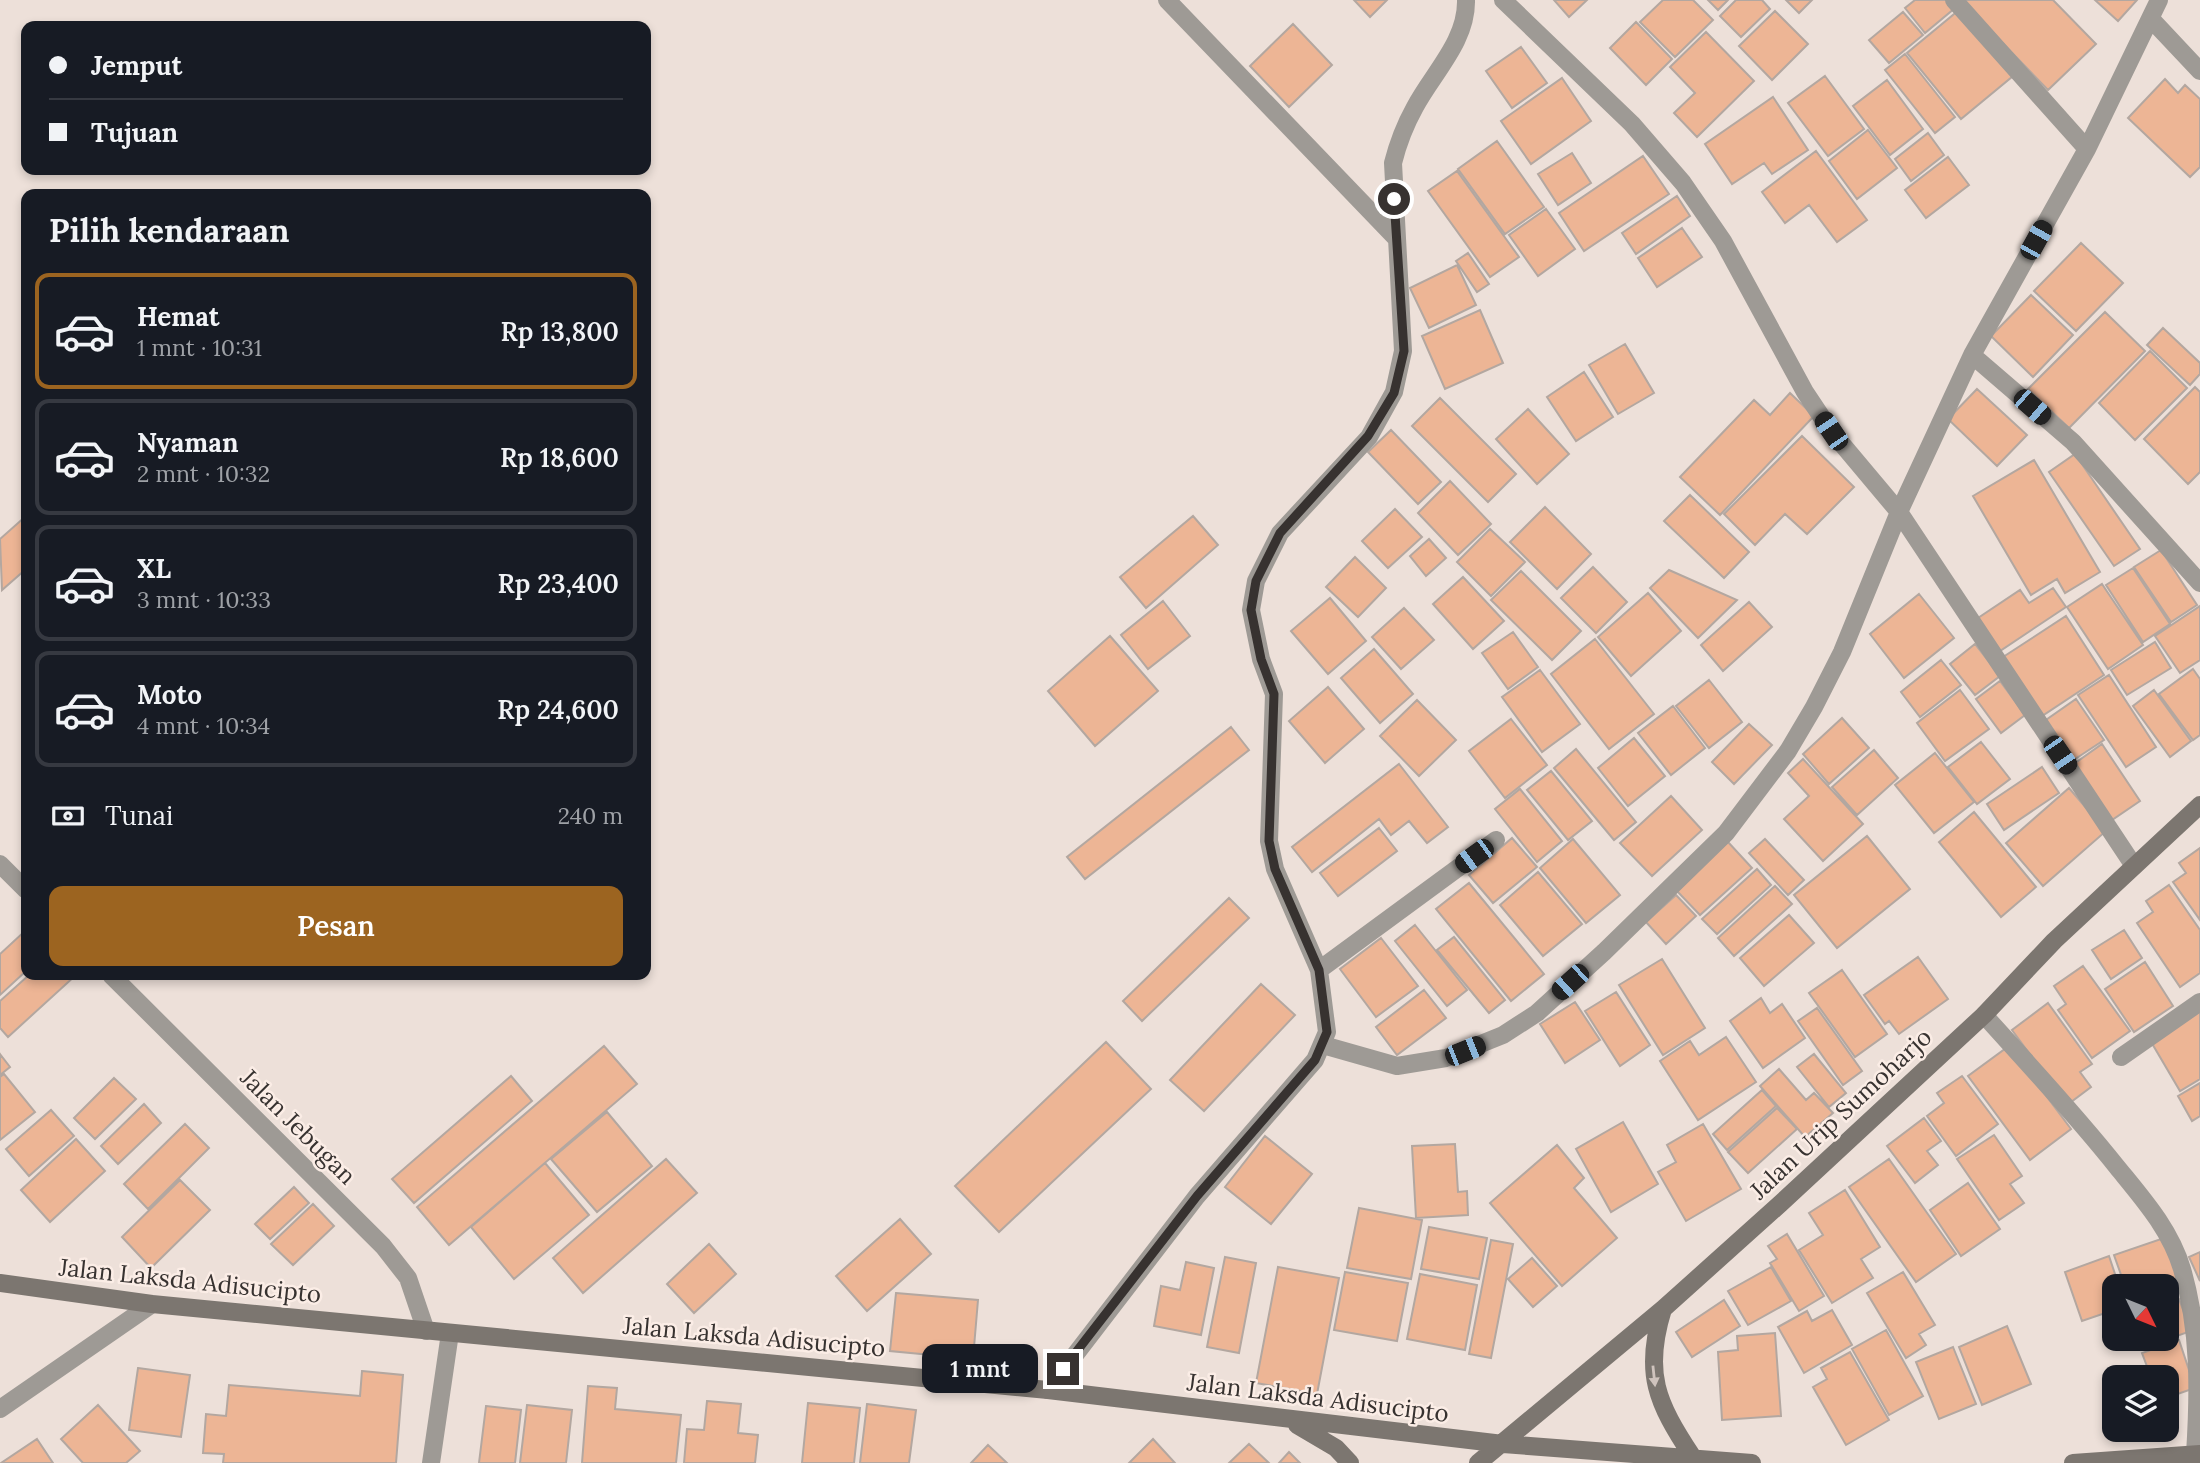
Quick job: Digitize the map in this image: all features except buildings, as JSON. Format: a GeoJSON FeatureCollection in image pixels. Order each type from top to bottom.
{"type":"FeatureCollection","features":[{"type":"Feature","properties":{"kind":"main road","name":"Jalan Urip Sumoharjo"},"geometry":{"type":"LineString","coordinates":[[1478,1463],[1663,1309],[1984,1014],[2054,941],[2200,805]]}},
{"type":"Feature","properties":{"kind":"main road","name":"Jalan Laksda Adisucipto"},"geometry":{"type":"LineString","coordinates":[[0,1283],[152,1304],[1048,1390],[1290,1421],[1503,1444],[1692,1456],[1752,1463]]}},
{"type":"Feature","properties":{"kind":"main road"},"geometry":{"type":"LineString","coordinates":[[1663,1309],[1653,1354],[1656,1389],[1669,1423],[1692,1456]]}},
{"type":"Feature","properties":{"kind":"main road"},"geometry":{"type":"LineString","coordinates":[[1290,1421],[1336,1448],[1350,1463]]}},
{"type":"Feature","properties":{"kind":"main road"},"geometry":{"type":"LineString","coordinates":[[2073,1463],[2197,1454]]}},
{"type":"Feature","properties":{"kind":"street"},"geometry":{"type":"LineString","coordinates":[[1167,0],[1395,237]]}},
{"type":"Feature","properties":{"kind":"street"},"geometry":{"type":"LineString","coordinates":[[1048,1390],[1133,1275],[1197,1196],[1315,1060],[1327,1032],[1319,970],[1275,869],[1269,841],[1274,694],[1261,659],[1251,610],[1256,581],[1280,533],[1368,436],[1394,393],[1404,351],[1395,237],[1393,163],[1399,141],[1416,105],[1457,37],[1466,15],[1466,0]]}},
{"type":"Feature","properties":{"kind":"street"},"geometry":{"type":"LineString","coordinates":[[1503,0],[1632,124],[1683,183],[1723,241],[1805,392],[1831,431],[1899,512],[2134,866]]}},
{"type":"Feature","properties":{"kind":"street"},"geometry":{"type":"LineString","coordinates":[[1954,0],[2087,149]]}},
{"type":"Feature","properties":{"kind":"street"},"geometry":{"type":"LineString","coordinates":[[1323,1045],[1397,1066],[1446,1058],[1503,1035],[1537,1013],[1604,952],[1726,832],[1788,751],[1842,652],[1899,512],[1972,355],[2087,149],[2159,0]]}},
{"type":"Feature","properties":{"kind":"street"},"geometry":{"type":"LineString","coordinates":[[2151,19],[2200,71]]}},
{"type":"Feature","properties":{"kind":"street"},"geometry":{"type":"LineString","coordinates":[[1972,355],[2073,442],[2200,583]]}},
{"type":"Feature","properties":{"kind":"street"},"geometry":{"type":"LineString","coordinates":[[1319,970],[1496,840]]}},
{"type":"Feature","properties":{"kind":"street"},"geometry":{"type":"LineString","coordinates":[[0,864],[21,885]]}},
{"type":"Feature","properties":{"kind":"street","name":"Jalan Jebugan"},"geometry":{"type":"LineString","coordinates":[[116,980],[383,1246],[413,1289],[426,1331]]}},
{"type":"Feature","properties":{"kind":"street"},"geometry":{"type":"LineString","coordinates":[[2121,1057],[2200,1002]]}},
{"type":"Feature","properties":{"kind":"street"},"geometry":{"type":"LineString","coordinates":[[1984,1014],[2100,1146],[2167,1231],[2182,1269],[2197,1334],[2200,1387],[2197,1454]]}},
{"type":"Feature","properties":{"kind":"street"},"geometry":{"type":"LineString","coordinates":[[0,1409],[152,1304]]}},
{"type":"Feature","properties":{"kind":"street"},"geometry":{"type":"LineString","coordinates":[[431,1463],[450,1333]]}},
{"type":"Feature","properties":{"kind":"route"},"geometry":{"type":"LineString","coordinates":[[1063,1369],[1125,1285],[1197,1196],[1315,1060],[1327,1032],[1319,970],[1275,869],[1269,841],[1267,821],[1275,720],[1274,694],[1261,659],[1251,610],[1256,581],[1280,533],[1368,436],[1394,393],[1404,351],[1394,199]]}}]}
